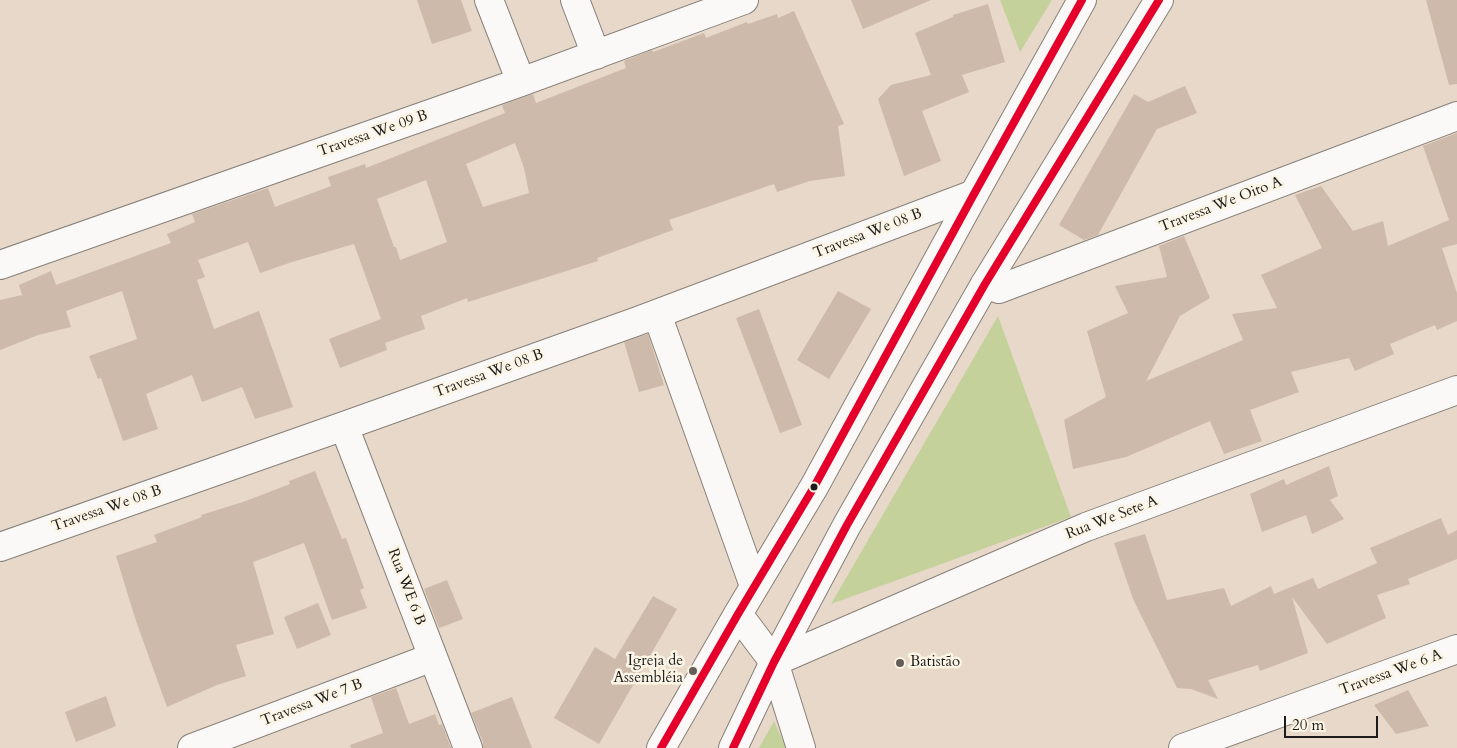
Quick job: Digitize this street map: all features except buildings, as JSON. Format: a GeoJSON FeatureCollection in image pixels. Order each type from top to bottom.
{"type":"FeatureCollection","features":[{"type":"Feature","properties":{"kind":"street"},"geometry":{"type":"LineString","coordinates":[[489,0],[521,82]]}},
{"type":"Feature","properties":{"kind":"street"},"geometry":{"type":"LineString","coordinates":[[575,0],[596,55]]}},
{"type":"Feature","properties":{"kind":"street","name":"Travessa We 09 B"},"geometry":{"type":"LineString","coordinates":[[0,265],[521,82],[744,0]]}},
{"type":"Feature","properties":{"kind":"street"},"geometry":{"type":"LineString","coordinates":[[661,748],[754,586],[814,487],[1082,0]]}},
{"type":"Feature","properties":{"kind":"street"},"geometry":{"type":"LineString","coordinates":[[733,748],[774,662],[847,525],[985,284],[1159,0]]}},
{"type":"Feature","properties":{"kind":"street","name":"Travessa We Oito A"},"geometry":{"type":"LineString","coordinates":[[985,284],[1000,289],[1457,116]]}},
{"type":"Feature","properties":{"kind":"street","name":"Travessa We 08 B"},"geometry":{"type":"LineString","coordinates":[[0,547],[658,314],[974,194]]}},
{"type":"Feature","properties":{"kind":"street"},"geometry":{"type":"LineString","coordinates":[[658,314],[754,586]]}},
{"type":"Feature","properties":{"kind":"street","name":"Rua We Sete A"},"geometry":{"type":"LineString","coordinates":[[774,662],[1086,527],[1457,390]]}},
{"type":"Feature","properties":{"kind":"street","name":"Rua WE 6 B"},"geometry":{"type":"LineString","coordinates":[[344,426],[468,748]]}},
{"type":"Feature","properties":{"kind":"street"},"geometry":{"type":"LineString","coordinates":[[738,614],[774,662],[801,748]]}},
{"type":"Feature","properties":{"kind":"street","name":"Travessa We 6 A"},"geometry":{"type":"LineString","coordinates":[[1183,748],[1457,648]]}},
{"type":"Feature","properties":{"kind":"street","name":"Travessa We 7 B"},"geometry":{"type":"LineString","coordinates":[[192,748],[433,657]]}},
{"type":"Feature","properties":{"kind":"green space"},"geometry":{"type":"Polygon","coordinates":[[[1000,0],[1052,0],[1020,52],[1000,0]]]}},
{"type":"Feature","properties":{"kind":"green space"},"geometry":{"type":"Polygon","coordinates":[[[998,316],[1071,517],[831,604],[998,316]]]}},
{"type":"Feature","properties":{"kind":"green space"},"geometry":{"type":"Polygon","coordinates":[[[774,721],[786,748],[759,748],[774,721]]]}},
{"type":"Feature","properties":{"kind":"transit line"},"geometry":{"type":"LineString","coordinates":[[661,748],[814,487],[1082,0]]}},
{"type":"Feature","properties":{"kind":"transit line"},"geometry":{"type":"LineString","coordinates":[[733,748],[774,662],[847,525],[985,284],[1159,0]]}},
{"type":"Feature","properties":{"kind":"place","name":"Batistão"},"geometry":{"type":"Point","coordinates":[900,663]}},
{"type":"Feature","properties":{"kind":"place","name":"Igreja de Assembléia"},"geometry":{"type":"Point","coordinates":[693,671]}}]}
